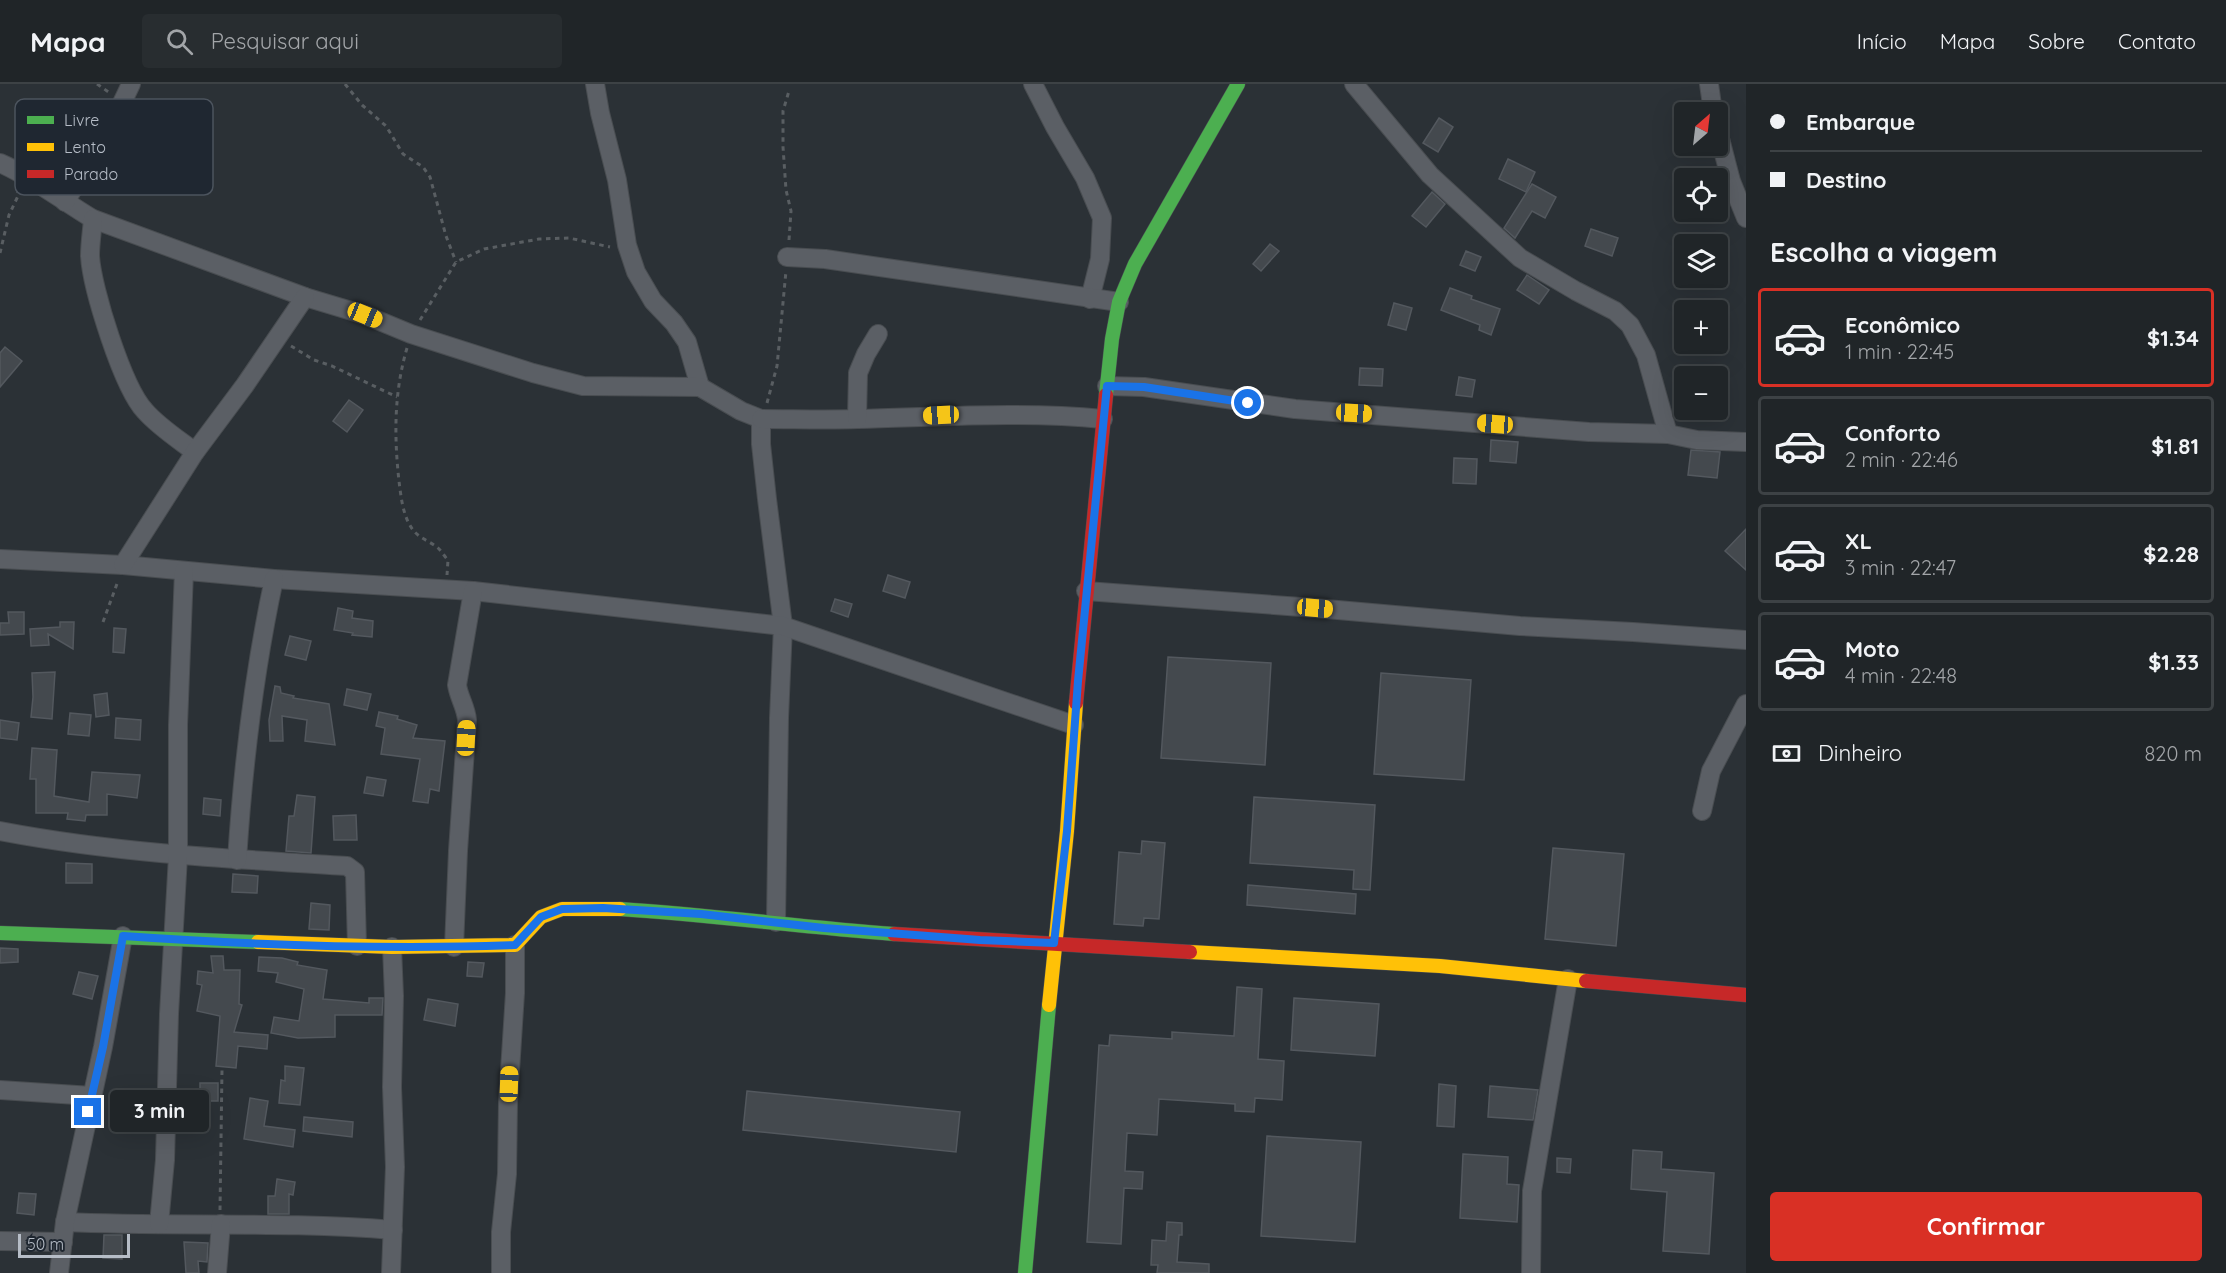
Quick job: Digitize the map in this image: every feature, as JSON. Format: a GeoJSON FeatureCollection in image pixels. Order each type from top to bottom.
{"type":"FeatureCollection","features":[{"type":"Feature","properties":{"kind":"street"},"geometry":{"type":"LineString","coordinates":[[124,99],[131,84]]}},
{"type":"Feature","properties":{"kind":"street"},"geometry":{"type":"LineString","coordinates":[[595,84],[617,180],[627,245],[636,272],[653,301],[674,322],[687,342],[700,387]]}},
{"type":"Feature","properties":{"kind":"street"},"geometry":{"type":"LineString","coordinates":[[1033,84],[1085,178],[1102,218],[1100,259],[1090,299]]}},
{"type":"Feature","properties":{"kind":"street"},"geometry":{"type":"LineString","coordinates":[[1025,1273],[1054,943],[1067,831],[1086,591],[1112,339],[1119,302],[1135,264],[1238,84]]}},
{"type":"Feature","properties":{"kind":"street"},"geometry":{"type":"LineString","coordinates":[[1354,84],[1430,175],[1520,258],[1615,311],[1630,326],[1646,355],[1668,434]]}},
{"type":"Feature","properties":{"kind":"street"},"geometry":{"type":"LineString","coordinates":[[1708,84],[1711,102]]}},
{"type":"Feature","properties":{"kind":"street"},"geometry":{"type":"LineString","coordinates":[[1724,156],[1731,182],[1746,218]]}},
{"type":"Feature","properties":{"kind":"street"},"geometry":{"type":"LineString","coordinates":[[0,163],[15,169]]}},
{"type":"Feature","properties":{"kind":"street"},"geometry":{"type":"LineString","coordinates":[[55,195],[93,219],[305,297],[365,315],[411,334],[533,373],[583,386],[700,387],[741,411],[761,419],[1056,414],[1103,419]]}},
{"type":"Feature","properties":{"kind":"street"},"geometry":{"type":"LineString","coordinates":[[65,202],[69,195]]}},
{"type":"Feature","properties":{"kind":"street"},"geometry":{"type":"LineString","coordinates":[[93,219],[90,256],[95,284],[104,319],[129,389],[144,410],[195,452]]}},
{"type":"Feature","properties":{"kind":"street"},"geometry":{"type":"LineString","coordinates":[[787,257],[825,259],[1119,302]]}},
{"type":"Feature","properties":{"kind":"street"},"geometry":{"type":"LineString","coordinates":[[123,565],[195,452],[279,338],[305,297]]}},
{"type":"Feature","properties":{"kind":"street"},"geometry":{"type":"LineString","coordinates":[[857,419],[858,373],[878,334]]}},
{"type":"Feature","properties":{"kind":"street"},"geometry":{"type":"LineString","coordinates":[[1107,386],[1144,387],[1295,409],[1589,432],[1668,434],[1697,440],[1746,442]]}},
{"type":"Feature","properties":{"kind":"street"},"geometry":{"type":"LineString","coordinates":[[761,419],[761,444],[783,626],[779,718],[776,922]]}},
{"type":"Feature","properties":{"kind":"street"},"geometry":{"type":"LineString","coordinates":[[0,559],[123,565],[274,579],[473,591],[783,626],[1074,726]]}},
{"type":"Feature","properties":{"kind":"street"},"geometry":{"type":"LineString","coordinates":[[159,1224],[165,1160],[178,856],[178,724],[184,571]]}},
{"type":"Feature","properties":{"kind":"street"},"geometry":{"type":"LineString","coordinates":[[237,860],[241,793],[252,696],[274,579]]}},
{"type":"Feature","properties":{"kind":"street"},"geometry":{"type":"LineString","coordinates":[[454,947],[467,720],[457,685],[473,591]]}},
{"type":"Feature","properties":{"kind":"street"},"geometry":{"type":"LineString","coordinates":[[1086,591],[1520,626],[1746,640]]}},
{"type":"Feature","properties":{"kind":"street"},"geometry":{"type":"LineString","coordinates":[[1702,811],[1711,771],[1746,704]]}},
{"type":"Feature","properties":{"kind":"street"},"geometry":{"type":"LineString","coordinates":[[0,831],[70,844],[178,856],[347,867],[355,872],[357,946]]}},
{"type":"Feature","properties":{"kind":"street"},"geometry":{"type":"LineString","coordinates":[[501,1273],[501,1232],[507,1174],[508,1102],[515,993],[515,945],[541,917],[562,909],[654,910],[860,931],[980,940],[1440,966],[1659,989],[1746,995]]}},
{"type":"Feature","properties":{"kind":"street"},"geometry":{"type":"LineString","coordinates":[[0,933],[392,947],[515,945]]}},
{"type":"Feature","properties":{"kind":"street"},"geometry":{"type":"LineString","coordinates":[[59,1273],[65,1222],[103,1047],[123,936]]}},
{"type":"Feature","properties":{"kind":"street"},"geometry":{"type":"LineString","coordinates":[[391,1273],[395,1167],[392,1086],[394,996],[392,947]]}},
{"type":"Feature","properties":{"kind":"street"},"geometry":{"type":"LineString","coordinates":[[1531,1273],[1532,1191],[1568,979]]}},
{"type":"Feature","properties":{"kind":"street"},"geometry":{"type":"LineString","coordinates":[[0,1090],[92,1096]]}},
{"type":"Feature","properties":{"kind":"street"},"geometry":{"type":"LineString","coordinates":[[65,1222],[352,1227],[393,1230]]}},
{"type":"Feature","properties":{"kind":"street"},"geometry":{"type":"LineString","coordinates":[[217,1273],[221,1224]]}},
{"type":"Feature","properties":{"kind":"street"},"geometry":{"type":"LineString","coordinates":[[0,1241],[63,1242]]}},
{"type":"Feature","properties":{"kind":"path"},"geometry":{"type":"LineString","coordinates":[[345,84],[362,105],[386,126],[403,154],[423,167],[430,177],[446,236],[456,262]]}},
{"type":"Feature","properties":{"kind":"path"},"geometry":{"type":"LineString","coordinates":[[0,253],[9,215],[18,195]]}},
{"type":"Feature","properties":{"kind":"path"},"geometry":{"type":"LineString","coordinates":[[446,589],[448,560],[438,548],[425,541],[413,530],[404,511],[395,448],[397,397],[411,334],[456,262],[484,249],[539,239],[569,238],[612,247],[627,245]]}},
{"type":"Feature","properties":{"kind":"path"},"geometry":{"type":"LineString","coordinates":[[279,338],[314,360],[332,366],[397,397]]}},
{"type":"Feature","properties":{"kind":"path"},"geometry":{"type":"LineString","coordinates":[[104,622],[123,565]]}},
{"type":"Feature","properties":{"kind":"path"},"geometry":{"type":"LineString","coordinates":[[221,1224],[218,1198],[223,1097],[222,1070]]}},
{"type":"Feature","properties":{"kind":"building"},"geometry":{"type":"Polygon","coordinates":[[[1439,118],[1453,127],[1438,152],[1423,143],[1439,118]]]}},
{"type":"Feature","properties":{"kind":"building"},"geometry":{"type":"Polygon","coordinates":[[[1508,159],[1535,172],[1526,192],[1499,179],[1508,159]]]}},
{"type":"Feature","properties":{"kind":"building"},"geometry":{"type":"Polygon","coordinates":[[[1532,184],[1556,197],[1545,218],[1532,211],[1515,238],[1504,228],[1532,184]]]}},
{"type":"Feature","properties":{"kind":"building"},"geometry":{"type":"Polygon","coordinates":[[[1432,192],[1445,204],[1426,227],[1412,216],[1432,192]]]}},
{"type":"Feature","properties":{"kind":"building"},"geometry":{"type":"Polygon","coordinates":[[[1591,229],[1618,238],[1612,256],[1585,246],[1591,229]]]}},
{"type":"Feature","properties":{"kind":"building"},"geometry":{"type":"Polygon","coordinates":[[[1270,244],[1279,251],[1261,271],[1253,264],[1270,244]]]}},
{"type":"Feature","properties":{"kind":"building"},"geometry":{"type":"Polygon","coordinates":[[[1466,251],[1481,257],[1475,271],[1460,265],[1466,251]]]}},
{"type":"Feature","properties":{"kind":"building"},"geometry":{"type":"Polygon","coordinates":[[[1527,275],[1549,290],[1539,304],[1517,290],[1527,275]]]}},
{"type":"Feature","properties":{"kind":"building"},"geometry":{"type":"Polygon","coordinates":[[[1450,288],[1472,296],[1471,299],[1500,309],[1491,335],[1479,330],[1480,325],[1441,310],[1450,288]]]}},
{"type":"Feature","properties":{"kind":"building"},"geometry":{"type":"Polygon","coordinates":[[[1394,303],[1412,308],[1406,330],[1388,325],[1394,303]]]}},
{"type":"Feature","properties":{"kind":"building"},"geometry":{"type":"Polygon","coordinates":[[[5,347],[22,361],[0,387],[0,353],[5,347]]]}},
{"type":"Feature","properties":{"kind":"building"},"geometry":{"type":"Polygon","coordinates":[[[1360,368],[1383,369],[1382,386],[1359,385],[1360,368]]]}},
{"type":"Feature","properties":{"kind":"building"},"geometry":{"type":"Polygon","coordinates":[[[1459,377],[1475,380],[1472,397],[1456,395],[1459,377]]]}},
{"type":"Feature","properties":{"kind":"building"},"geometry":{"type":"Polygon","coordinates":[[[349,400],[363,410],[347,432],[333,421],[349,400]]]}},
{"type":"Feature","properties":{"kind":"building"},"geometry":{"type":"Polygon","coordinates":[[[1491,440],[1518,442],[1516,463],[1490,461],[1491,440]]]}},
{"type":"Feature","properties":{"kind":"building"},"geometry":{"type":"Polygon","coordinates":[[[1691,450],[1720,452],[1717,478],[1688,475],[1691,450]]]}},
{"type":"Feature","properties":{"kind":"building"},"geometry":{"type":"Polygon","coordinates":[[[1454,458],[1477,459],[1476,484],[1453,483],[1454,458]]]}},
{"type":"Feature","properties":{"kind":"building"},"geometry":{"type":"Polygon","coordinates":[[[1746,529],[1746,570],[1725,551],[1746,529]]]}},
{"type":"Feature","properties":{"kind":"building"},"geometry":{"type":"Polygon","coordinates":[[[888,575],[910,582],[905,598],[883,591],[888,575]]]}},
{"type":"Feature","properties":{"kind":"building"},"geometry":{"type":"Polygon","coordinates":[[[835,599],[852,604],[848,617],[831,611],[835,599]]]}},
{"type":"Feature","properties":{"kind":"building"},"geometry":{"type":"Polygon","coordinates":[[[338,608],[353,611],[352,618],[373,621],[372,637],[334,630],[338,608]]]}},
{"type":"Feature","properties":{"kind":"building"},"geometry":{"type":"Polygon","coordinates":[[[8,612],[24,612],[24,634],[0,635],[0,623],[9,623],[8,612]]]}},
{"type":"Feature","properties":{"kind":"building"},"geometry":{"type":"Polygon","coordinates":[[[60,622],[74,622],[73,649],[48,634],[49,645],[31,646],[30,629],[60,627],[60,622]]]}},
{"type":"Feature","properties":{"kind":"building"},"geometry":{"type":"Polygon","coordinates":[[[114,628],[126,629],[124,653],[113,652],[114,628]]]}},
{"type":"Feature","properties":{"kind":"building"},"geometry":{"type":"Polygon","coordinates":[[[290,636],[311,641],[306,660],[285,655],[290,636]]]}},
{"type":"Feature","properties":{"kind":"building"},"geometry":{"type":"Polygon","coordinates":[[[1168,657],[1271,663],[1265,765],[1161,758],[1168,657]]]}},
{"type":"Feature","properties":{"kind":"building"},"geometry":{"type":"Polygon","coordinates":[[[55,672],[52,719],[31,717],[32,673],[55,672]]]}},
{"type":"Feature","properties":{"kind":"building"},"geometry":{"type":"Polygon","coordinates":[[[1381,673],[1471,680],[1464,780],[1374,774],[1381,673]]]}},
{"type":"Feature","properties":{"kind":"building"},"geometry":{"type":"Polygon","coordinates":[[[275,686],[280,687],[281,693],[294,696],[293,698],[329,704],[335,745],[305,741],[307,720],[282,716],[283,741],[270,741],[269,720],[275,686]]]}},
{"type":"Feature","properties":{"kind":"building"},"geometry":{"type":"Polygon","coordinates":[[[347,689],[371,694],[367,710],[344,705],[347,689]]]}},
{"type":"Feature","properties":{"kind":"building"},"geometry":{"type":"Polygon","coordinates":[[[107,693],[109,715],[96,717],[94,695],[107,693]]]}},
{"type":"Feature","properties":{"kind":"building"},"geometry":{"type":"Polygon","coordinates":[[[379,712],[398,716],[397,719],[417,725],[413,738],[445,741],[439,791],[430,789],[428,803],[413,801],[420,759],[381,754],[385,728],[376,726],[379,712]]]}},
{"type":"Feature","properties":{"kind":"building"},"geometry":{"type":"Polygon","coordinates":[[[70,713],[91,715],[89,736],[68,734],[70,713]]]}},
{"type":"Feature","properties":{"kind":"building"},"geometry":{"type":"Polygon","coordinates":[[[116,718],[141,720],[140,740],[115,738],[116,718]]]}},
{"type":"Feature","properties":{"kind":"building"},"geometry":{"type":"Polygon","coordinates":[[[0,720],[19,723],[17,740],[0,738],[0,720]]]}},
{"type":"Feature","properties":{"kind":"building"},"geometry":{"type":"Polygon","coordinates":[[[32,748],[57,750],[54,796],[89,802],[92,772],[140,775],[137,798],[107,794],[107,815],[86,815],[85,821],[67,819],[68,813],[36,813],[36,779],[30,779],[32,748]]]}},
{"type":"Feature","properties":{"kind":"building"},"geometry":{"type":"Polygon","coordinates":[[[367,777],[386,780],[383,796],[364,793],[367,777]]]}},
{"type":"Feature","properties":{"kind":"building"},"geometry":{"type":"Polygon","coordinates":[[[297,795],[315,797],[311,853],[286,851],[289,816],[294,816],[297,795]]]}},
{"type":"Feature","properties":{"kind":"building"},"geometry":{"type":"Polygon","coordinates":[[[1254,797],[1375,805],[1370,890],[1353,889],[1354,870],[1250,863],[1254,797]]]}},
{"type":"Feature","properties":{"kind":"building"},"geometry":{"type":"Polygon","coordinates":[[[204,798],[221,800],[220,816],[203,814],[204,798]]]}},
{"type":"Feature","properties":{"kind":"building"},"geometry":{"type":"Polygon","coordinates":[[[356,815],[357,840],[334,840],[333,816],[356,815]]]}},
{"type":"Feature","properties":{"kind":"building"},"geometry":{"type":"Polygon","coordinates":[[[1142,841],[1165,843],[1159,919],[1144,918],[1143,926],[1114,924],[1119,852],[1141,854],[1142,841]]]}},
{"type":"Feature","properties":{"kind":"building"},"geometry":{"type":"Polygon","coordinates":[[[1553,848],[1624,854],[1616,946],[1545,939],[1553,848]]]}},
{"type":"Feature","properties":{"kind":"building"},"geometry":{"type":"Polygon","coordinates":[[[66,863],[92,864],[92,883],[66,883],[66,863]]]}},
{"type":"Feature","properties":{"kind":"building"},"geometry":{"type":"Polygon","coordinates":[[[233,874],[258,876],[257,893],[232,892],[233,874]]]}},
{"type":"Feature","properties":{"kind":"building"},"geometry":{"type":"Polygon","coordinates":[[[1248,885],[1356,894],[1355,914],[1247,905],[1248,885]]]}},
{"type":"Feature","properties":{"kind":"building"},"geometry":{"type":"Polygon","coordinates":[[[311,903],[330,905],[329,930],[309,929],[311,903]]]}},
{"type":"Feature","properties":{"kind":"building"},"geometry":{"type":"Polygon","coordinates":[[[0,948],[18,949],[18,962],[0,963],[0,948]]]}},
{"type":"Feature","properties":{"kind":"building"},"geometry":{"type":"Polygon","coordinates":[[[211,956],[223,956],[224,970],[240,970],[239,1004],[242,1005],[234,1032],[268,1035],[267,1049],[238,1046],[236,1068],[216,1066],[220,1016],[197,1011],[202,985],[197,984],[198,971],[213,973],[211,956]]]}},
{"type":"Feature","properties":{"kind":"building"},"geometry":{"type":"Polygon","coordinates":[[[259,957],[282,958],[298,962],[297,965],[327,970],[323,999],[369,1003],[369,998],[383,998],[382,1015],[335,1015],[335,1037],[298,1038],[271,1033],[274,1017],[299,1021],[304,989],[276,982],[278,973],[258,971],[259,957]]]}},
{"type":"Feature","properties":{"kind":"building"},"geometry":{"type":"Polygon","coordinates":[[[468,962],[484,963],[482,977],[467,976],[468,962]]]}},
{"type":"Feature","properties":{"kind":"building"},"geometry":{"type":"Polygon","coordinates":[[[79,972],[98,976],[92,999],[73,994],[79,972]]]}},
{"type":"Feature","properties":{"kind":"building"},"geometry":{"type":"Polygon","coordinates":[[[1237,987],[1262,989],[1258,1059],[1284,1061],[1282,1100],[1255,1098],[1254,1112],[1235,1111],[1235,1104],[1159,1099],[1157,1135],[1127,1133],[1125,1171],[1143,1172],[1142,1189],[1124,1188],[1121,1244],[1087,1242],[1099,1045],[1109,1046],[1110,1035],[1172,1039],[1172,1032],[1234,1036],[1237,987]]]}},
{"type":"Feature","properties":{"kind":"building"},"geometry":{"type":"Polygon","coordinates":[[[1294,998],[1379,1004],[1375,1056],[1291,1050],[1294,998]]]}},
{"type":"Feature","properties":{"kind":"building"},"geometry":{"type":"Polygon","coordinates":[[[428,999],[458,1004],[455,1026],[424,1020],[428,999]]]}},
{"type":"Feature","properties":{"kind":"building"},"geometry":{"type":"Polygon","coordinates":[[[285,1066],[304,1068],[300,1105],[279,1103],[281,1080],[285,1081],[285,1066]]]}},
{"type":"Feature","properties":{"kind":"building"},"geometry":{"type":"Polygon","coordinates":[[[200,1083],[218,1083],[218,1101],[200,1101],[200,1083]]]}},
{"type":"Feature","properties":{"kind":"building"},"geometry":{"type":"Polygon","coordinates":[[[1439,1084],[1456,1086],[1454,1127],[1437,1126],[1439,1084]]]}},
{"type":"Feature","properties":{"kind":"building"},"geometry":{"type":"Polygon","coordinates":[[[1490,1086],[1538,1090],[1533,1120],[1488,1117],[1490,1086]]]}},
{"type":"Feature","properties":{"kind":"building"},"geometry":{"type":"Polygon","coordinates":[[[747,1091],[960,1112],[956,1152],[743,1130],[747,1091]]]}},
{"type":"Feature","properties":{"kind":"building"},"geometry":{"type":"Polygon","coordinates":[[[250,1098],[268,1101],[264,1126],[295,1130],[293,1147],[244,1139],[250,1098]]]}},
{"type":"Feature","properties":{"kind":"building"},"geometry":{"type":"Polygon","coordinates":[[[304,1117],[353,1122],[352,1137],[303,1131],[304,1117]]]}},
{"type":"Feature","properties":{"kind":"building"},"geometry":{"type":"Polygon","coordinates":[[[1267,1136],[1361,1142],[1355,1242],[1261,1236],[1267,1136]]]}},
{"type":"Feature","properties":{"kind":"building"},"geometry":{"type":"Polygon","coordinates":[[[1633,1150],[1662,1152],[1661,1169],[1714,1173],[1709,1254],[1663,1251],[1667,1192],[1631,1189],[1633,1150]]]}},
{"type":"Feature","properties":{"kind":"building"},"geometry":{"type":"Polygon","coordinates":[[[1463,1154],[1508,1157],[1507,1184],[1519,1185],[1517,1222],[1460,1218],[1463,1154]]]}},
{"type":"Feature","properties":{"kind":"building"},"geometry":{"type":"Polygon","coordinates":[[[1557,1158],[1571,1159],[1570,1173],[1557,1172],[1557,1158]]]}},
{"type":"Feature","properties":{"kind":"building"},"geometry":{"type":"Polygon","coordinates":[[[277,1179],[295,1182],[293,1195],[289,1194],[289,1214],[268,1214],[268,1196],[275,1196],[277,1179]]]}},
{"type":"Feature","properties":{"kind":"building"},"geometry":{"type":"Polygon","coordinates":[[[19,1193],[36,1194],[34,1215],[17,1213],[19,1193]]]}},
{"type":"Feature","properties":{"kind":"building"},"geometry":{"type":"Polygon","coordinates":[[[1167,1222],[1182,1223],[1177,1262],[1209,1264],[1209,1273],[1157,1273],[1158,1265],[1151,1265],[1152,1240],[1166,1241],[1167,1222]]]}},
{"type":"Feature","properties":{"kind":"building"},"geometry":{"type":"Polygon","coordinates":[[[104,1235],[122,1235],[122,1259],[103,1258],[104,1235]]]}},
{"type":"Feature","properties":{"kind":"building"},"geometry":{"type":"Polygon","coordinates":[[[184,1242],[208,1243],[207,1262],[198,1261],[199,1273],[186,1273],[184,1242]]]}},
{"type":"Feature","properties":{"kind":"traffic: fast"},"geometry":{"type":"LineString","coordinates":[[1106,395],[1112,339],[1119,302],[1135,264],[1238,84]]}},
{"type":"Feature","properties":{"kind":"traffic: fast"},"geometry":{"type":"LineString","coordinates":[[620,909],[894,934]]}},
{"type":"Feature","properties":{"kind":"traffic: fast"},"geometry":{"type":"LineString","coordinates":[[0,933],[258,942]]}},
{"type":"Feature","properties":{"kind":"traffic: fast"},"geometry":{"type":"LineString","coordinates":[[1025,1273],[1049,1005]]}},
{"type":"Feature","properties":{"kind":"traffic: slow"},"geometry":{"type":"LineString","coordinates":[[1049,1005],[1067,831],[1076,703]]}},
{"type":"Feature","properties":{"kind":"traffic: slow"},"geometry":{"type":"LineString","coordinates":[[258,942],[392,947],[515,945],[541,917],[562,909],[620,909]]}},
{"type":"Feature","properties":{"kind":"traffic: slow"},"geometry":{"type":"LineString","coordinates":[[1190,952],[1440,966],[1586,981]]}},
{"type":"Feature","properties":{"kind":"traffic: jam"},"geometry":{"type":"LineString","coordinates":[[1076,703],[1106,395]]}},
{"type":"Feature","properties":{"kind":"traffic: jam"},"geometry":{"type":"LineString","coordinates":[[894,934],[1190,952]]}},
{"type":"Feature","properties":{"kind":"traffic: jam"},"geometry":{"type":"LineString","coordinates":[[1586,981],[1746,995]]}},
{"type":"Feature","properties":{"kind":"route"},"geometry":{"type":"LineString","coordinates":[[88,1112],[103,1047],[123,936],[173,940],[392,947],[515,945],[541,917],[562,909],[603,908],[701,914],[824,928],[980,940],[1054,943],[1067,831],[1078,681],[1107,386],[1144,387],[1248,403]]}}]}
